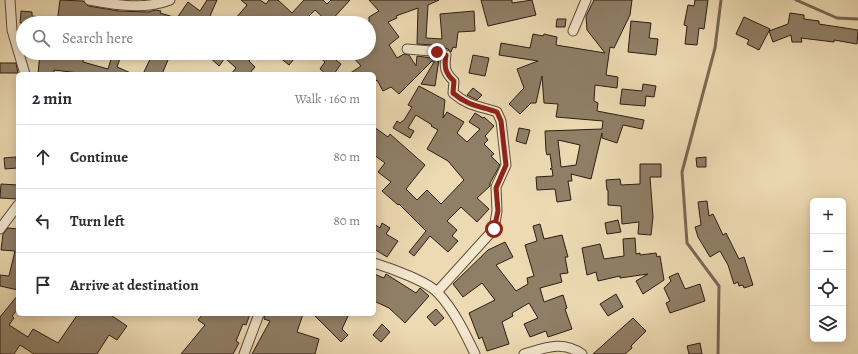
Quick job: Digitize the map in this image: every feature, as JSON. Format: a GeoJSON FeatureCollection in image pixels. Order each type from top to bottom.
{"type":"FeatureCollection","features":[{"type":"Feature","properties":{"kind":"street"},"geometry":{"type":"LineString","coordinates":[[10,0],[12,30],[16,44]]}},
{"type":"Feature","properties":{"kind":"street"},"geometry":{"type":"LineString","coordinates":[[89,0],[156,6],[170,0]]}},
{"type":"Feature","properties":{"kind":"street"},"geometry":{"type":"LineString","coordinates":[[573,31],[586,0]]}},
{"type":"Feature","properties":{"kind":"street"},"geometry":{"type":"LineString","coordinates":[[407,49],[432,51],[446,55],[444,65],[446,74],[454,81],[453,93],[471,105],[497,112],[501,121],[503,132],[506,165],[496,188],[498,211],[494,229],[437,292]]}},
{"type":"Feature","properties":{"kind":"street"},"geometry":{"type":"LineString","coordinates":[[21,60],[24,72]]}},
{"type":"Feature","properties":{"kind":"street"},"geometry":{"type":"LineString","coordinates":[[0,229],[16,208]]}},
{"type":"Feature","properties":{"kind":"street"},"geometry":{"type":"LineString","coordinates":[[376,264],[400,271],[437,292],[454,314],[475,354]]}},
{"type":"Feature","properties":{"kind":"street"},"geometry":{"type":"LineString","coordinates":[[244,354],[258,316]]}},
{"type":"Feature","properties":{"kind":"street"},"geometry":{"type":"LineString","coordinates":[[524,354],[553,345],[573,348],[582,354]]}},
{"type":"Feature","properties":{"kind":"building"},"geometry":{"type":"Polygon","coordinates":[[[60,0],[83,1],[88,6],[119,11],[148,12],[156,10],[161,11],[160,13],[170,16],[58,16],[60,0]]]}},
{"type":"Feature","properties":{"kind":"building"},"geometry":{"type":"Polygon","coordinates":[[[207,0],[217,0],[210,16],[178,16],[188,2],[200,11],[207,0]]]}},
{"type":"Feature","properties":{"kind":"building"},"geometry":{"type":"Polygon","coordinates":[[[241,0],[260,0],[266,4],[269,0],[278,0],[292,13],[304,0],[323,0],[327,4],[331,0],[350,0],[335,16],[321,16],[315,10],[309,16],[238,16],[247,5],[241,0]]]}},
{"type":"Feature","properties":{"kind":"building"},"geometry":{"type":"Polygon","coordinates":[[[369,0],[439,0],[428,5],[426,38],[442,39],[440,14],[474,11],[475,31],[458,32],[456,48],[453,47],[451,52],[448,49],[433,45],[417,44],[418,8],[396,16],[397,18],[388,22],[399,37],[389,45],[397,58],[404,54],[409,55],[416,66],[417,56],[439,59],[435,86],[421,84],[434,62],[432,61],[399,94],[391,87],[383,91],[377,80],[376,81],[376,72],[352,72],[361,66],[356,60],[376,60],[376,16],[371,16],[379,11],[369,0]]]}},
{"type":"Feature","properties":{"kind":"building"},"geometry":{"type":"Polygon","coordinates":[[[481,0],[512,0],[512,3],[532,0],[536,15],[488,26],[481,0]]]}},
{"type":"Feature","properties":{"kind":"building"},"geometry":{"type":"Polygon","coordinates":[[[594,0],[632,0],[630,15],[614,48],[610,47],[606,75],[618,77],[617,88],[595,85],[594,101],[598,103],[597,111],[644,120],[642,129],[623,125],[617,143],[602,138],[602,133],[591,179],[571,174],[572,181],[568,181],[571,200],[557,202],[555,189],[537,190],[536,177],[553,176],[552,169],[550,169],[552,168],[550,154],[547,155],[546,151],[545,131],[602,129],[603,121],[556,117],[558,104],[544,103],[542,76],[536,103],[531,103],[520,114],[509,104],[524,88],[517,69],[538,61],[499,55],[501,43],[530,48],[533,34],[543,36],[544,34],[557,37],[556,45],[605,53],[587,30],[586,16],[594,0]],[[558,140],[561,167],[576,165],[580,145],[558,140]]]}},
{"type":"Feature","properties":{"kind":"building"},"geometry":{"type":"Polygon","coordinates":[[[695,0],[708,0],[704,29],[699,28],[697,45],[685,44],[687,26],[684,25],[688,5],[694,6],[695,0]]]}},
{"type":"Feature","properties":{"kind":"building"},"geometry":{"type":"Polygon","coordinates":[[[21,11],[32,12],[32,16],[21,16],[21,11]]]}},
{"type":"Feature","properties":{"kind":"building"},"geometry":{"type":"Polygon","coordinates":[[[790,13],[804,15],[804,19],[819,21],[819,24],[858,30],[857,44],[834,40],[834,42],[801,38],[802,42],[792,42],[791,35],[773,42],[769,31],[788,24],[790,13]]]}},
{"type":"Feature","properties":{"kind":"building"},"geometry":{"type":"Polygon","coordinates":[[[744,17],[770,29],[759,50],[747,44],[749,40],[736,34],[744,17]]]}},
{"type":"Feature","properties":{"kind":"building"},"geometry":{"type":"Polygon","coordinates":[[[557,19],[566,19],[565,27],[556,27],[557,19]]]}},
{"type":"Feature","properties":{"kind":"building"},"geometry":{"type":"Polygon","coordinates":[[[631,21],[651,23],[649,38],[658,39],[656,55],[628,52],[631,21]]]}},
{"type":"Feature","properties":{"kind":"building"},"geometry":{"type":"Polygon","coordinates":[[[473,55],[489,58],[485,76],[469,73],[473,55]]]}},
{"type":"Feature","properties":{"kind":"building"},"geometry":{"type":"Polygon","coordinates":[[[39,60],[83,60],[83,62],[108,69],[111,60],[120,60],[117,67],[128,72],[70,72],[54,70],[54,72],[38,72],[39,60]]]}},
{"type":"Feature","properties":{"kind":"building"},"geometry":{"type":"Polygon","coordinates":[[[150,60],[168,60],[163,72],[144,72],[150,60]]]}},
{"type":"Feature","properties":{"kind":"building"},"geometry":{"type":"Polygon","coordinates":[[[213,60],[224,60],[219,66],[213,60]]]}},
{"type":"Feature","properties":{"kind":"building"},"geometry":{"type":"Polygon","coordinates":[[[227,60],[250,60],[249,61],[255,67],[251,72],[233,72],[236,68],[227,60]]]}},
{"type":"Feature","properties":{"kind":"building"},"geometry":{"type":"Polygon","coordinates":[[[283,60],[293,60],[289,65],[283,60]]]}},
{"type":"Feature","properties":{"kind":"building"},"geometry":{"type":"Polygon","coordinates":[[[323,60],[336,60],[341,64],[335,72],[324,72],[320,69],[325,62],[323,60]]]}},
{"type":"Feature","properties":{"kind":"building"},"geometry":{"type":"Polygon","coordinates":[[[0,63],[16,63],[18,72],[0,73],[0,63]]]}},
{"type":"Feature","properties":{"kind":"building"},"geometry":{"type":"Polygon","coordinates":[[[643,84],[656,86],[654,97],[646,96],[645,106],[620,104],[622,89],[642,91],[643,84]]]}},
{"type":"Feature","properties":{"kind":"building"},"geometry":{"type":"Polygon","coordinates":[[[419,86],[445,100],[443,118],[447,112],[464,122],[457,133],[467,142],[480,129],[469,122],[475,113],[483,118],[484,117],[494,126],[485,136],[488,140],[484,144],[494,154],[491,156],[500,165],[490,183],[490,186],[477,198],[489,209],[477,222],[461,207],[447,221],[457,230],[452,236],[458,241],[448,252],[430,236],[414,256],[409,252],[426,231],[399,204],[398,205],[382,191],[391,182],[378,172],[385,163],[376,156],[376,128],[388,137],[390,134],[425,165],[406,189],[417,200],[427,190],[441,204],[464,180],[448,161],[427,149],[438,130],[431,126],[432,125],[416,115],[408,128],[414,131],[410,138],[393,128],[397,121],[400,123],[404,120],[412,107],[408,105],[419,86]]]}},
{"type":"Feature","properties":{"kind":"building"},"geometry":{"type":"Polygon","coordinates":[[[473,88],[482,95],[477,100],[467,95],[473,88]]]}},
{"type":"Feature","properties":{"kind":"building"},"geometry":{"type":"Polygon","coordinates":[[[519,128],[530,130],[526,144],[516,141],[519,128]]]}},
{"type":"Feature","properties":{"kind":"building"},"geometry":{"type":"Polygon","coordinates":[[[16,157],[16,168],[5,169],[4,158],[16,157]]]}},
{"type":"Feature","properties":{"kind":"building"},"geometry":{"type":"Polygon","coordinates":[[[706,157],[706,167],[697,167],[696,158],[706,157]]]}},
{"type":"Feature","properties":{"kind":"building"},"geometry":{"type":"Polygon","coordinates":[[[640,164],[661,164],[661,177],[650,177],[653,217],[651,235],[638,234],[639,222],[622,224],[621,206],[608,205],[606,180],[620,179],[621,185],[640,184],[640,164]]]}},
{"type":"Feature","properties":{"kind":"building"},"geometry":{"type":"Polygon","coordinates":[[[1,184],[16,185],[16,199],[0,198],[1,184]]]}},
{"type":"Feature","properties":{"kind":"building"},"geometry":{"type":"Polygon","coordinates":[[[707,201],[709,216],[713,214],[723,235],[726,233],[739,259],[744,257],[753,285],[744,288],[743,285],[739,286],[738,282],[734,284],[728,265],[720,251],[710,257],[698,237],[695,227],[701,225],[698,202],[707,201]]]}},
{"type":"Feature","properties":{"kind":"building"},"geometry":{"type":"Polygon","coordinates":[[[618,220],[621,232],[607,234],[605,223],[618,220]]]}},
{"type":"Feature","properties":{"kind":"building"},"geometry":{"type":"Polygon","coordinates":[[[382,223],[390,228],[386,234],[398,241],[387,257],[376,250],[376,225],[380,228],[382,223]]]}},
{"type":"Feature","properties":{"kind":"building"},"geometry":{"type":"Polygon","coordinates":[[[540,224],[544,239],[562,235],[568,257],[565,257],[568,273],[560,274],[562,282],[540,288],[544,302],[563,295],[567,308],[565,309],[572,329],[548,337],[546,331],[530,337],[524,324],[538,318],[529,303],[512,313],[513,316],[502,322],[509,344],[487,351],[482,337],[479,339],[469,313],[495,300],[482,283],[463,297],[453,284],[488,250],[505,242],[513,257],[496,265],[516,291],[528,284],[527,278],[534,276],[525,245],[537,241],[533,226],[540,224]]]}},
{"type":"Feature","properties":{"kind":"building"},"geometry":{"type":"Polygon","coordinates":[[[8,228],[16,229],[16,290],[0,286],[0,275],[9,276],[15,251],[1,250],[3,234],[8,228]]]}},
{"type":"Feature","properties":{"kind":"building"},"geometry":{"type":"Polygon","coordinates":[[[635,238],[636,254],[656,253],[657,257],[660,256],[664,280],[643,294],[636,281],[648,274],[620,278],[620,276],[598,281],[596,272],[587,275],[582,248],[600,244],[604,259],[624,256],[623,239],[635,238]]]}},
{"type":"Feature","properties":{"kind":"building"},"geometry":{"type":"Polygon","coordinates":[[[678,273],[685,289],[700,284],[705,301],[670,313],[666,303],[670,301],[664,288],[671,281],[669,277],[678,273]]]}},
{"type":"Feature","properties":{"kind":"building"},"geometry":{"type":"Polygon","coordinates":[[[386,274],[416,293],[420,288],[429,296],[405,323],[389,308],[376,302],[376,275],[384,278],[386,274]]]}},
{"type":"Feature","properties":{"kind":"building"},"geometry":{"type":"Polygon","coordinates":[[[616,294],[623,307],[608,316],[600,304],[616,294]]]}},
{"type":"Feature","properties":{"kind":"building"},"geometry":{"type":"Polygon","coordinates":[[[16,297],[16,311],[12,316],[14,318],[9,325],[28,337],[33,329],[58,343],[77,316],[112,316],[127,326],[117,340],[109,335],[97,354],[34,354],[20,345],[14,354],[0,354],[0,317],[16,297]]]}},
{"type":"Feature","properties":{"kind":"building"},"geometry":{"type":"Polygon","coordinates":[[[436,309],[444,318],[435,326],[427,317],[436,309]]]}},
{"type":"Feature","properties":{"kind":"building"},"geometry":{"type":"Polygon","coordinates":[[[201,316],[249,316],[246,325],[243,324],[236,341],[239,343],[233,354],[181,354],[205,325],[198,320],[201,316]]]}},
{"type":"Feature","properties":{"kind":"building"},"geometry":{"type":"Polygon","coordinates":[[[265,316],[302,316],[297,332],[319,339],[315,354],[252,354],[270,321],[264,319],[265,316]]]}},
{"type":"Feature","properties":{"kind":"building"},"geometry":{"type":"Polygon","coordinates":[[[315,316],[348,316],[342,329],[348,335],[341,342],[315,316]]]}},
{"type":"Feature","properties":{"kind":"building"},"geometry":{"type":"Polygon","coordinates":[[[633,318],[646,331],[631,346],[632,348],[625,354],[593,354],[633,318]]]}},
{"type":"Feature","properties":{"kind":"building"},"geometry":{"type":"Polygon","coordinates":[[[382,324],[390,332],[381,342],[373,335],[382,324]]]}},
{"type":"Feature","properties":{"kind":"building"},"geometry":{"type":"Polygon","coordinates":[[[700,343],[702,354],[689,354],[687,346],[700,343]]]}},
{"type":"Feature","properties":{"kind":"waterway"},"geometry":{"type":"LineString","coordinates":[[718,354],[719,286],[687,243],[682,172],[715,48],[721,0]]}},
{"type":"Feature","properties":{"kind":"waterway"},"geometry":{"type":"LineString","coordinates":[[796,0],[837,18],[858,19]]}},
{"type":"Feature","properties":{"kind":"route"},"geometry":{"type":"LineString","coordinates":[[437,52],[446,55],[444,65],[446,74],[454,81],[453,93],[471,105],[487,108],[497,112],[501,121],[506,165],[496,188],[498,211],[494,229]]}}]}
